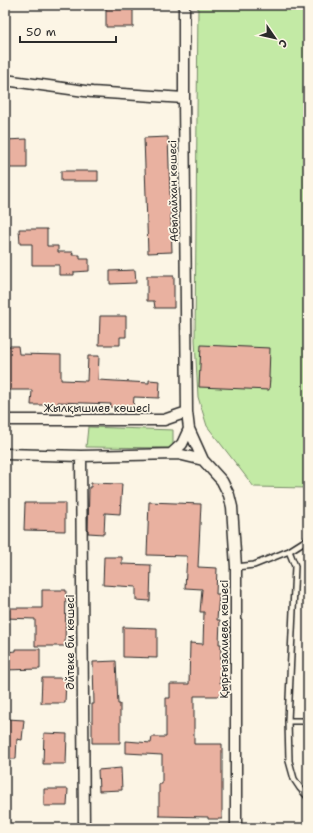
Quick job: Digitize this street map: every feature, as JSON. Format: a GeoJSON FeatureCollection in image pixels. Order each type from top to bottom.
{"type":"FeatureCollection","features":[{"type":"Feature","properties":{"kind":"street"},"geometry":{"type":"LineString","coordinates":[[5,80],[92,92],[184,98],[184,5]]}},
{"type":"Feature","properties":{"kind":"street","name":"Абылайхан көшесі"},"geometry":{"type":"LineString","coordinates":[[184,98],[187,412],[189,430],[203,460]]}},
{"type":"Feature","properties":{"kind":"street","name":"Жылқышиев көшесі"},"geometry":{"type":"LineString","coordinates":[[5,420],[164,420],[187,412]]}},
{"type":"Feature","properties":{"kind":"street"},"geometry":{"type":"LineString","coordinates":[[171,454],[182,444],[189,430]]}},
{"type":"Feature","properties":{"kind":"street"},"geometry":{"type":"LineString","coordinates":[[5,454],[81,456],[171,454],[185,455],[203,460]]}},
{"type":"Feature","properties":{"kind":"street","name":"Әйтеке би көшесі"},"geometry":{"type":"LineString","coordinates":[[81,456],[84,828]]}},
{"type":"Feature","properties":{"kind":"street","name":"Қырғызалиева көшесі"},"geometry":{"type":"LineString","coordinates":[[203,460],[222,481],[231,501],[236,567],[236,828]]}},
{"type":"Feature","properties":{"kind":"lane"},"geometry":{"type":"LineString","coordinates":[[236,567],[254,565],[289,551],[308,539]]}},
{"type":"Feature","properties":{"kind":"lane"},"geometry":{"type":"LineString","coordinates":[[289,551],[295,566],[288,721],[289,761],[291,770],[300,788],[308,797]]}},
{"type":"Feature","properties":{"kind":"lane"},"geometry":{"type":"LineString","coordinates":[[288,721],[308,721]]}},
{"type":"Feature","properties":{"kind":"green space"},"geometry":{"type":"Polygon","coordinates":[[[198,5],[308,5],[308,488],[254,487],[207,426],[198,397],[195,340],[198,5]]]}},
{"type":"Feature","properties":{"kind":"green space"},"geometry":{"type":"Polygon","coordinates":[[[88,427],[173,430],[173,448],[86,447],[88,427]]]}},
{"type":"Feature","properties":{"kind":"building"},"geometry":{"type":"Polygon","coordinates":[[[106,5],[133,5],[133,27],[106,27],[106,5]]]}},
{"type":"Feature","properties":{"kind":"building"},"geometry":{"type":"Polygon","coordinates":[[[168,137],[172,252],[148,253],[144,138],[168,137]]]}},
{"type":"Feature","properties":{"kind":"building"},"geometry":{"type":"Polygon","coordinates":[[[27,139],[27,168],[5,168],[5,140],[27,139]]]}},
{"type":"Feature","properties":{"kind":"building"},"geometry":{"type":"Polygon","coordinates":[[[61,171],[98,171],[98,181],[61,181],[61,171]]]}},
{"type":"Feature","properties":{"kind":"building"},"geometry":{"type":"Polygon","coordinates":[[[19,229],[47,229],[47,246],[58,246],[58,252],[73,252],[72,255],[80,255],[80,259],[89,259],[89,271],[74,272],[74,275],[59,275],[59,265],[32,265],[32,244],[20,244],[19,229]]]}},
{"type":"Feature","properties":{"kind":"building"},"geometry":{"type":"Polygon","coordinates":[[[135,270],[136,283],[110,284],[110,271],[135,270]]]}},
{"type":"Feature","properties":{"kind":"building"},"geometry":{"type":"Polygon","coordinates":[[[147,276],[174,276],[174,308],[155,308],[154,301],[147,301],[147,276]]]}},
{"type":"Feature","properties":{"kind":"building"},"geometry":{"type":"Polygon","coordinates":[[[100,316],[126,316],[126,337],[120,337],[120,345],[99,345],[100,316]]]}},
{"type":"Feature","properties":{"kind":"building"},"geometry":{"type":"Polygon","coordinates":[[[201,345],[270,348],[269,390],[199,387],[201,345]]]}},
{"type":"Feature","properties":{"kind":"building"},"geometry":{"type":"Polygon","coordinates":[[[5,346],[18,346],[19,354],[61,355],[61,380],[87,381],[88,356],[99,356],[98,380],[149,383],[149,380],[160,381],[159,398],[134,397],[133,408],[110,407],[111,404],[58,402],[58,405],[31,405],[32,390],[5,390],[5,346]]]}},
{"type":"Feature","properties":{"kind":"building"},"geometry":{"type":"Polygon","coordinates":[[[91,483],[122,484],[120,514],[105,513],[104,534],[88,533],[89,487],[91,487],[91,483]]]}},
{"type":"Feature","properties":{"kind":"building"},"geometry":{"type":"Polygon","coordinates":[[[149,502],[201,504],[198,567],[217,568],[216,594],[219,594],[217,620],[220,620],[219,644],[221,644],[220,683],[225,683],[226,696],[194,696],[194,744],[222,744],[222,819],[208,819],[208,817],[159,816],[159,784],[162,784],[162,755],[126,753],[126,741],[151,743],[152,737],[166,737],[166,698],[170,698],[170,684],[189,684],[190,643],[203,644],[204,612],[200,612],[202,589],[185,588],[187,556],[147,555],[149,502]]]}},
{"type":"Feature","properties":{"kind":"building"},"geometry":{"type":"Polygon","coordinates":[[[25,503],[65,503],[65,531],[24,530],[25,503]]]}},
{"type":"Feature","properties":{"kind":"building"},"geometry":{"type":"Polygon","coordinates":[[[104,557],[122,557],[122,564],[151,565],[150,601],[136,600],[136,587],[103,585],[104,557]]]}},
{"type":"Feature","properties":{"kind":"building"},"geometry":{"type":"Polygon","coordinates":[[[42,590],[66,590],[65,646],[35,646],[35,619],[5,618],[5,608],[42,608],[42,590]]]}},
{"type":"Feature","properties":{"kind":"building"},"geometry":{"type":"Polygon","coordinates":[[[123,627],[157,628],[157,658],[123,657],[123,627]]]}},
{"type":"Feature","properties":{"kind":"building"},"geometry":{"type":"Polygon","coordinates":[[[16,649],[40,649],[40,669],[5,670],[5,652],[16,651],[16,649]]]}},
{"type":"Feature","properties":{"kind":"building"},"geometry":{"type":"Polygon","coordinates":[[[116,661],[118,704],[120,704],[120,743],[92,743],[92,704],[94,704],[93,662],[116,661]]]}},
{"type":"Feature","properties":{"kind":"building"},"geometry":{"type":"Polygon","coordinates":[[[42,678],[66,678],[65,703],[41,703],[42,678]]]}},
{"type":"Feature","properties":{"kind":"building"},"geometry":{"type":"Polygon","coordinates":[[[7,719],[24,720],[22,740],[17,739],[16,759],[5,759],[7,719]]]}},
{"type":"Feature","properties":{"kind":"building"},"geometry":{"type":"Polygon","coordinates":[[[44,733],[67,734],[66,764],[43,764],[44,733]]]}},
{"type":"Feature","properties":{"kind":"building"},"geometry":{"type":"Polygon","coordinates":[[[121,768],[122,790],[99,791],[98,770],[121,768]]]}},
{"type":"Feature","properties":{"kind":"building"},"geometry":{"type":"Polygon","coordinates":[[[44,789],[68,789],[67,806],[44,806],[44,789]]]}}]}
